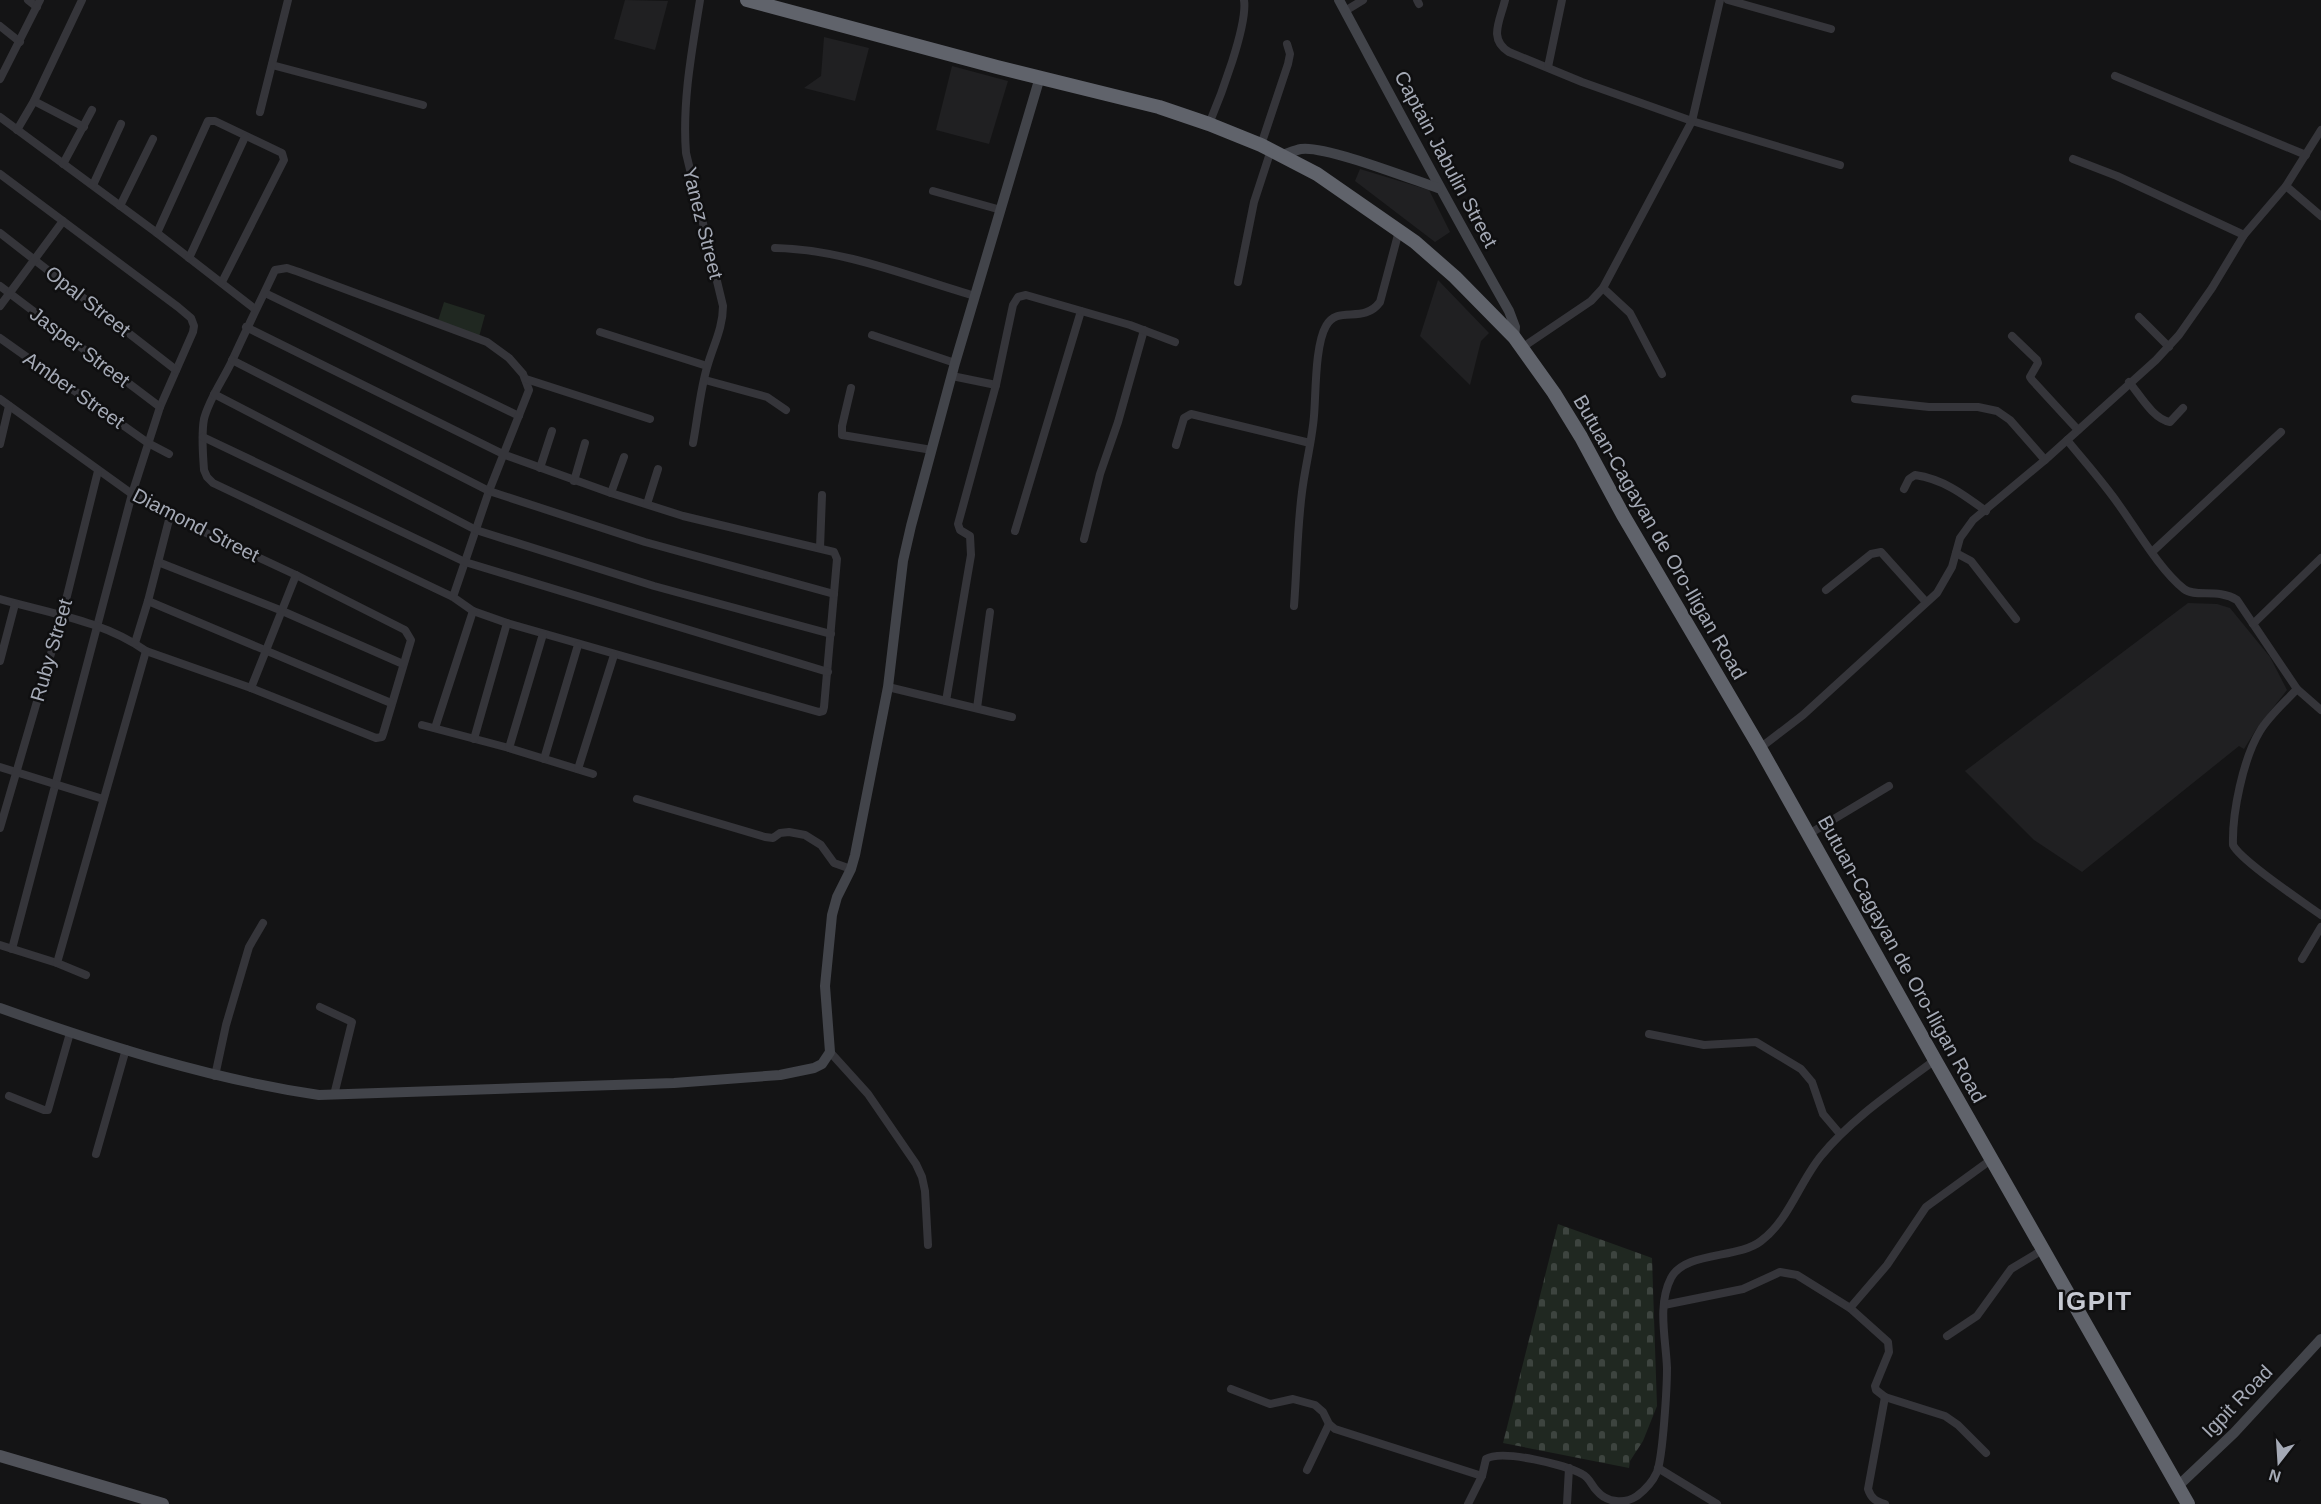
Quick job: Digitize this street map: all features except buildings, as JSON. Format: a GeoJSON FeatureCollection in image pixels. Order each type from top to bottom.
{"type":"FeatureCollection","features":[{"type":"Feature","properties":{"kind":"highway","name":"Butuan-Cagayan de Oro-Iligan Road"},"geometry":{"type":"LineString","coordinates":[[747,0],[997,67],[1159,107],[1209,124],[1272,150],[1336,187],[1399,231],[1455,277],[1519,342],[1576,429],[1664,587],[1761,748],[1935,1060],[2188,1504]]}},
{"type":"Feature","properties":{"kind":"main road"},"geometry":{"type":"LineString","coordinates":[[0,1456],[163,1504]]}},
{"type":"Feature","properties":{"kind":"street"},"geometry":{"type":"LineString","coordinates":[[1,75],[38,4],[28,0]]}},
{"type":"Feature","properties":{"kind":"street"},"geometry":{"type":"LineString","coordinates":[[17,130],[34,101],[82,0]]}},
{"type":"Feature","properties":{"kind":"street"},"geometry":{"type":"LineString","coordinates":[[260,112],[288,0]]}},
{"type":"Feature","properties":{"kind":"street","name":"Yanez Street"},"geometry":{"type":"LineString","coordinates":[[693,443],[707,366],[722,324],[723,306],[686,153],[684,132],[699,0]]}},
{"type":"Feature","properties":{"kind":"street"},"geometry":{"type":"LineString","coordinates":[[1209,124],[1225,85],[1242,22],[1245,0]]}},
{"type":"Feature","properties":{"kind":"street","name":"Captain Jabulin Street"},"geometry":{"type":"LineString","coordinates":[[1339,0],[1394,100],[1438,188],[1509,311],[1519,342]]}},
{"type":"Feature","properties":{"kind":"street"},"geometry":{"type":"LineString","coordinates":[[1345,11],[1363,0]]}},
{"type":"Feature","properties":{"kind":"street"},"geometry":{"type":"LineString","coordinates":[[1505,0],[1496,36],[1500,47],[1582,82],[1692,121],[1840,165]]}},
{"type":"Feature","properties":{"kind":"street"},"geometry":{"type":"LineString","coordinates":[[1548,67],[1562,0]]}},
{"type":"Feature","properties":{"kind":"street"},"geometry":{"type":"LineString","coordinates":[[1519,342],[1591,301],[1603,288],[1692,121],[1720,0]]}},
{"type":"Feature","properties":{"kind":"street"},"geometry":{"type":"LineString","coordinates":[[1728,0],[1831,29]]}},
{"type":"Feature","properties":{"kind":"street"},"geometry":{"type":"LineString","coordinates":[[0,26],[20,42]]}},
{"type":"Feature","properties":{"kind":"street"},"geometry":{"type":"LineString","coordinates":[[1238,282],[1254,202],[1272,150],[1290,54],[1287,44]]}},
{"type":"Feature","properties":{"kind":"street"},"geometry":{"type":"LineString","coordinates":[[272,65],[423,105]]}},
{"type":"Feature","properties":{"kind":"street"},"geometry":{"type":"LineString","coordinates":[[2115,76],[2306,155]]}},
{"type":"Feature","properties":{"kind":"street"},"geometry":{"type":"LineString","coordinates":[[928,1245],[925,1191],[916,1164],[868,1094],[830,1052],[825,986],[832,915],[837,897],[851,869],[888,687],[903,561],[955,363],[1041,77]]}},
{"type":"Feature","properties":{"kind":"street"},"geometry":{"type":"LineString","coordinates":[[34,101],[84,127]]}},
{"type":"Feature","properties":{"kind":"street"},"geometry":{"type":"LineString","coordinates":[[63,164],[92,110]]}},
{"type":"Feature","properties":{"kind":"street"},"geometry":{"type":"LineString","coordinates":[[0,117],[255,309]]}},
{"type":"Feature","properties":{"kind":"street"},"geometry":{"type":"LineString","coordinates":[[157,233],[208,121],[215,121],[282,153],[284,160],[222,282]]}},
{"type":"Feature","properties":{"kind":"street"},"geometry":{"type":"LineString","coordinates":[[93,185],[121,124]]}},
{"type":"Feature","properties":{"kind":"street"},"geometry":{"type":"LineString","coordinates":[[1761,748],[1803,715],[1945,582],[1965,529],[2045,460],[2169,346],[2212,288],[2244,235],[2286,186],[2321,130]]}},
{"type":"Feature","properties":{"kind":"street"},"geometry":{"type":"LineString","coordinates":[[189,258],[245,137]]}},
{"type":"Feature","properties":{"kind":"street"},"geometry":{"type":"LineString","coordinates":[[120,206],[153,138]]}},
{"type":"Feature","properties":{"kind":"street"},"geometry":{"type":"LineString","coordinates":[[1272,150],[1302,148],[1315,150],[1438,188]]}},
{"type":"Feature","properties":{"kind":"street"},"geometry":{"type":"LineString","coordinates":[[2073,159],[2117,176],[2244,235]]}},
{"type":"Feature","properties":{"kind":"street"},"geometry":{"type":"LineString","coordinates":[[0,174],[191,318],[194,326],[160,407],[132,494],[12,948]]}},
{"type":"Feature","properties":{"kind":"street"},"geometry":{"type":"LineString","coordinates":[[2286,186],[2321,216]]}},
{"type":"Feature","properties":{"kind":"street"},"geometry":{"type":"LineString","coordinates":[[933,190],[1001,210]]}},
{"type":"Feature","properties":{"kind":"street"},"geometry":{"type":"LineString","coordinates":[[0,306],[63,221]]}},
{"type":"Feature","properties":{"kind":"street"},"geometry":{"type":"LineString","coordinates":[[1294,606],[1302,494],[1322,334],[1327,324],[1340,315],[1358,315],[1374,309],[1380,302],[1399,231]]}},
{"type":"Feature","properties":{"kind":"street","name":"Opal Street"},"geometry":{"type":"LineString","coordinates":[[0,233],[176,370]]}},
{"type":"Feature","properties":{"kind":"street"},"geometry":{"type":"LineString","coordinates":[[775,248],[805,248],[830,253],[975,296]]}},
{"type":"Feature","properties":{"kind":"street"},"geometry":{"type":"LineString","coordinates":[[246,327],[505,455],[611,494],[683,516],[834,552],[836,555],[834,594],[824,707],[819,712],[578,645],[473,611],[453,597],[213,483],[204,470],[204,419],[246,327],[266,293],[275,270],[287,268],[299,272],[487,342],[509,358],[526,379],[529,390],[505,455],[489,491],[453,597]]}},
{"type":"Feature","properties":{"kind":"street","name":"Jasper Street"},"geometry":{"type":"LineString","coordinates":[[0,286],[160,407]]}},
{"type":"Feature","properties":{"kind":"street"},"geometry":{"type":"LineString","coordinates":[[1603,288],[1630,313],[1662,374]]}},
{"type":"Feature","properties":{"kind":"street"},"geometry":{"type":"LineString","coordinates":[[266,293],[519,416]]}},
{"type":"Feature","properties":{"kind":"street"},"geometry":{"type":"LineString","coordinates":[[946,701],[971,555],[970,536],[960,530],[958,524],[996,386],[1013,305],[1018,297],[1026,295],[1144,330],[1175,342]]}},
{"type":"Feature","properties":{"kind":"street"},"geometry":{"type":"LineString","coordinates":[[1014,531],[1081,311]]}},
{"type":"Feature","properties":{"kind":"street"},"geometry":{"type":"LineString","coordinates":[[2139,317],[2169,346]]}},
{"type":"Feature","properties":{"kind":"street"},"geometry":{"type":"LineString","coordinates":[[1084,539],[1100,474],[1118,423],[1144,330]]}},
{"type":"Feature","properties":{"kind":"street"},"geometry":{"type":"LineString","coordinates":[[600,332],[707,366]]}},
{"type":"Feature","properties":{"kind":"street"},"geometry":{"type":"LineString","coordinates":[[872,335],[955,363]]}},
{"type":"Feature","properties":{"kind":"street"},"geometry":{"type":"LineString","coordinates":[[2012,336],[2037,360],[2038,363],[2030,376],[2032,380],[2078,430]]}},
{"type":"Feature","properties":{"kind":"street","name":"Amber Street"},"geometry":{"type":"LineString","coordinates":[[0,338],[148,443],[169,454]]}},
{"type":"Feature","properties":{"kind":"street"},"geometry":{"type":"LineString","coordinates":[[232,360],[489,491],[645,542],[834,594]]}},
{"type":"Feature","properties":{"kind":"street"},"geometry":{"type":"LineString","coordinates":[[952,376],[996,386]]}},
{"type":"Feature","properties":{"kind":"street"},"geometry":{"type":"LineString","coordinates":[[526,379],[650,419]]}},
{"type":"Feature","properties":{"kind":"street"},"geometry":{"type":"LineString","coordinates":[[705,380],[766,397],[786,410]]}},
{"type":"Feature","properties":{"kind":"street"},"geometry":{"type":"LineString","coordinates":[[2129,382],[2165,422],[2170,422],[2182,408]]}},
{"type":"Feature","properties":{"kind":"street"},"geometry":{"type":"LineString","coordinates":[[851,388],[842,435],[932,450]]}},
{"type":"Feature","properties":{"kind":"street"},"geometry":{"type":"LineString","coordinates":[[214,394],[476,530],[654,586],[831,634]]}},
{"type":"Feature","properties":{"kind":"street","name":"Diamond Street"},"geometry":{"type":"LineString","coordinates":[[0,399],[98,471],[170,516],[296,575],[405,630],[411,640],[403,663]]}},
{"type":"Feature","properties":{"kind":"street"},"geometry":{"type":"LineString","coordinates":[[1855,399],[1929,407],[1978,407],[1997,411],[2010,420],[2045,460]]}},
{"type":"Feature","properties":{"kind":"street"},"geometry":{"type":"LineString","coordinates":[[0,444],[9,406]]}},
{"type":"Feature","properties":{"kind":"street"},"geometry":{"type":"LineString","coordinates":[[1176,445],[1184,418],[1191,414],[1310,443]]}},
{"type":"Feature","properties":{"kind":"street"},"geometry":{"type":"LineString","coordinates":[[540,468],[552,431]]}},
{"type":"Feature","properties":{"kind":"street"},"geometry":{"type":"LineString","coordinates":[[2152,552],[2281,432]]}},
{"type":"Feature","properties":{"kind":"street"},"geometry":{"type":"LineString","coordinates":[[203,437],[465,562],[828,672]]}},
{"type":"Feature","properties":{"kind":"street"},"geometry":{"type":"LineString","coordinates":[[2067,440],[2113,496],[2152,552],[2185,590],[2191,593],[2212,592],[2229,595],[2237,600],[2297,689],[2321,710]]}},
{"type":"Feature","properties":{"kind":"street"},"geometry":{"type":"LineString","coordinates":[[574,481],[585,444]]}},
{"type":"Feature","properties":{"kind":"street"},"geometry":{"type":"LineString","coordinates":[[611,494],[624,457]]}},
{"type":"Feature","properties":{"kind":"street"},"geometry":{"type":"LineString","coordinates":[[647,504],[658,470]]}},
{"type":"Feature","properties":{"kind":"street","name":"Ruby Street"},"geometry":{"type":"LineString","coordinates":[[0,828],[62,616],[98,471]]}},
{"type":"Feature","properties":{"kind":"street"},"geometry":{"type":"LineString","coordinates":[[1904,489],[1909,479],[1915,476],[1934,479],[1962,493],[1986,511]]}},
{"type":"Feature","properties":{"kind":"street"},"geometry":{"type":"LineString","coordinates":[[819,548],[822,495]]}},
{"type":"Feature","properties":{"kind":"street"},"geometry":{"type":"LineString","coordinates":[[135,643],[170,516]]}},
{"type":"Feature","properties":{"kind":"street"},"geometry":{"type":"LineString","coordinates":[[1826,590],[1870,554],[1881,552],[1926,602]]}},
{"type":"Feature","properties":{"kind":"street"},"geometry":{"type":"LineString","coordinates":[[1956,553],[1971,561],[2016,619]]}},
{"type":"Feature","properties":{"kind":"street"},"geometry":{"type":"LineString","coordinates":[[2253,624],[2321,558]]}},
{"type":"Feature","properties":{"kind":"street"},"geometry":{"type":"LineString","coordinates":[[0,599],[98,627],[135,643],[147,651],[251,688],[376,738],[382,737],[403,663],[280,610],[158,562]]}},
{"type":"Feature","properties":{"kind":"street"},"geometry":{"type":"LineString","coordinates":[[251,688],[280,610],[296,575]]}},
{"type":"Feature","properties":{"kind":"street"},"geometry":{"type":"LineString","coordinates":[[148,601],[391,703]]}},
{"type":"Feature","properties":{"kind":"street"},"geometry":{"type":"LineString","coordinates":[[0,661],[15,604]]}},
{"type":"Feature","properties":{"kind":"street"},"geometry":{"type":"LineString","coordinates":[[435,728],[473,611]]}},
{"type":"Feature","properties":{"kind":"street"},"geometry":{"type":"LineString","coordinates":[[977,708],[990,612]]}},
{"type":"Feature","properties":{"kind":"street"},"geometry":{"type":"LineString","coordinates":[[474,739],[507,623]]}},
{"type":"Feature","properties":{"kind":"street"},"geometry":{"type":"LineString","coordinates":[[509,748],[543,634]]}},
{"type":"Feature","properties":{"kind":"street"},"geometry":{"type":"LineString","coordinates":[[544,759],[578,645]]}},
{"type":"Feature","properties":{"kind":"street"},"geometry":{"type":"LineString","coordinates":[[57,963],[147,651]]}},
{"type":"Feature","properties":{"kind":"street"},"geometry":{"type":"LineString","coordinates":[[578,769],[614,655]]}},
{"type":"Feature","properties":{"kind":"street"},"geometry":{"type":"LineString","coordinates":[[888,687],[1012,717]]}},
{"type":"Feature","properties":{"kind":"street"},"geometry":{"type":"LineString","coordinates":[[2297,689],[2261,729],[2252,746],[2238,801],[2233,845],[2262,872],[2321,915]]}},
{"type":"Feature","properties":{"kind":"street"},"geometry":{"type":"LineString","coordinates":[[422,725],[509,748],[593,774]]}},
{"type":"Feature","properties":{"kind":"street"},"geometry":{"type":"LineString","coordinates":[[0,767],[103,799]]}},
{"type":"Feature","properties":{"kind":"street"},"geometry":{"type":"LineString","coordinates":[[1809,834],[1889,786]]}},
{"type":"Feature","properties":{"kind":"street"},"geometry":{"type":"LineString","coordinates":[[637,799],[770,838],[789,831],[805,835],[821,845],[834,862],[851,869]]}},
{"type":"Feature","properties":{"kind":"street"},"geometry":{"type":"LineString","coordinates":[[215,1076],[226,1025],[249,947],[262,923]]}},
{"type":"Feature","properties":{"kind":"street"},"geometry":{"type":"LineString","coordinates":[[2302,959],[2321,927]]}},
{"type":"Feature","properties":{"kind":"street"},"geometry":{"type":"LineString","coordinates":[[0,945],[86,975]]}},
{"type":"Feature","properties":{"kind":"street"},"geometry":{"type":"LineString","coordinates":[[320,1007],[352,1022],[334,1095]]}},
{"type":"Feature","properties":{"kind":"street"},"geometry":{"type":"LineString","coordinates":[[0,1008],[70,1033],[215,1076],[273,1089],[334,1095],[674,1083],[780,1075],[814,1068],[822,1064],[830,1052]]}},
{"type":"Feature","properties":{"kind":"street"},"geometry":{"type":"LineString","coordinates":[[9,1096],[48,1110],[70,1033]]}},
{"type":"Feature","properties":{"kind":"street"},"geometry":{"type":"LineString","coordinates":[[1648,1034],[1704,1045],[1756,1042],[1801,1069],[1812,1082],[1823,1114],[1840,1134]]}},
{"type":"Feature","properties":{"kind":"street"},"geometry":{"type":"LineString","coordinates":[[96,1154],[126,1049]]}},
{"type":"Feature","properties":{"kind":"street"},"geometry":{"type":"LineString","coordinates":[[1468,1504],[1482,1476],[1486,1459],[1493,1455],[1511,1455],[1569,1468],[1587,1478],[1605,1498],[1618,1502],[1629,1502],[1649,1485],[1658,1468],[1667,1370],[1664,1305],[1667,1288],[1676,1271],[1692,1262],[1758,1243],[1771,1232],[1819,1159],[1840,1134],[1935,1060]]}},
{"type":"Feature","properties":{"kind":"street"},"geometry":{"type":"LineString","coordinates":[[1850,1308],[1887,1265],[1926,1207],[1992,1159]]}},
{"type":"Feature","properties":{"kind":"street"},"geometry":{"type":"LineString","coordinates":[[1947,1336],[1977,1316],[2011,1269],[2044,1249]]}},
{"type":"Feature","properties":{"kind":"street"},"geometry":{"type":"LineString","coordinates":[[1664,1305],[1743,1289],[1780,1272],[1797,1275],[1850,1308],[1888,1342],[1889,1352],[1875,1386],[1876,1390],[1885,1397],[1945,1416],[1958,1425],[1986,1453]]}},
{"type":"Feature","properties":{"kind":"street","name":"Igpit Road"},"geometry":{"type":"LineString","coordinates":[[2178,1486],[2234,1433],[2321,1340]]}},
{"type":"Feature","properties":{"kind":"street"},"geometry":{"type":"LineString","coordinates":[[1231,1389],[1270,1404],[1293,1400],[1315,1405],[1335,1429],[1482,1476]]}},
{"type":"Feature","properties":{"kind":"street"},"geometry":{"type":"LineString","coordinates":[[1885,1397],[1868,1489],[1871,1496],[1885,1504]]}},
{"type":"Feature","properties":{"kind":"street"},"geometry":{"type":"LineString","coordinates":[[1307,1470],[1329,1424]]}},
{"type":"Feature","properties":{"kind":"street"},"geometry":{"type":"LineString","coordinates":[[1567,1504],[1569,1468]]}},
{"type":"Feature","properties":{"kind":"street"},"geometry":{"type":"LineString","coordinates":[[1658,1468],[1717,1504]]}},
{"type":"Feature","properties":{"kind":"shaded area"},"geometry":{"type":"Polygon","coordinates":[[[625,0],[668,1],[655,50],[614,39],[625,0]]]}},
{"type":"Feature","properties":{"kind":"shaded area"},"geometry":{"type":"Polygon","coordinates":[[[824,37],[869,48],[855,101],[804,88],[821,76],[824,37]]]}},
{"type":"Feature","properties":{"kind":"shaded area"},"geometry":{"type":"Polygon","coordinates":[[[952,66],[1008,81],[989,144],[936,130],[952,66]]]}},
{"type":"Feature","properties":{"kind":"shaded area"},"geometry":{"type":"Polygon","coordinates":[[[1360,169],[1429,190],[1450,232],[1435,242],[1355,181],[1360,169]]]}},
{"type":"Feature","properties":{"kind":"shaded area"},"geometry":{"type":"Polygon","coordinates":[[[1438,280],[1489,333],[1481,341],[1470,385],[1420,336],[1438,280]]]}},
{"type":"Feature","properties":{"kind":"shaded area"},"geometry":{"type":"Polygon","coordinates":[[[2188,603],[2217,604],[2230,608],[2270,657],[2287,690],[2257,728],[2244,749],[2239,746],[2082,872],[2034,840],[1965,771],[2188,603]]]}},
{"type":"Feature","properties":{"kind":"green space"},"geometry":{"type":"Polygon","coordinates":[[[444,302],[485,315],[479,337],[437,324],[444,302]]]}},
{"type":"Feature","properties":{"kind":"green space"},"geometry":{"type":"Polygon","coordinates":[[[1558,1224],[1652,1258],[1657,1406],[1643,1441],[1630,1461],[1629,1468],[1503,1443],[1558,1224]]]}},
{"type":"Feature","properties":{"kind":"district","name":"IGPIT"},"geometry":{"type":"Point","coordinates":[2095,1301]}}]}
